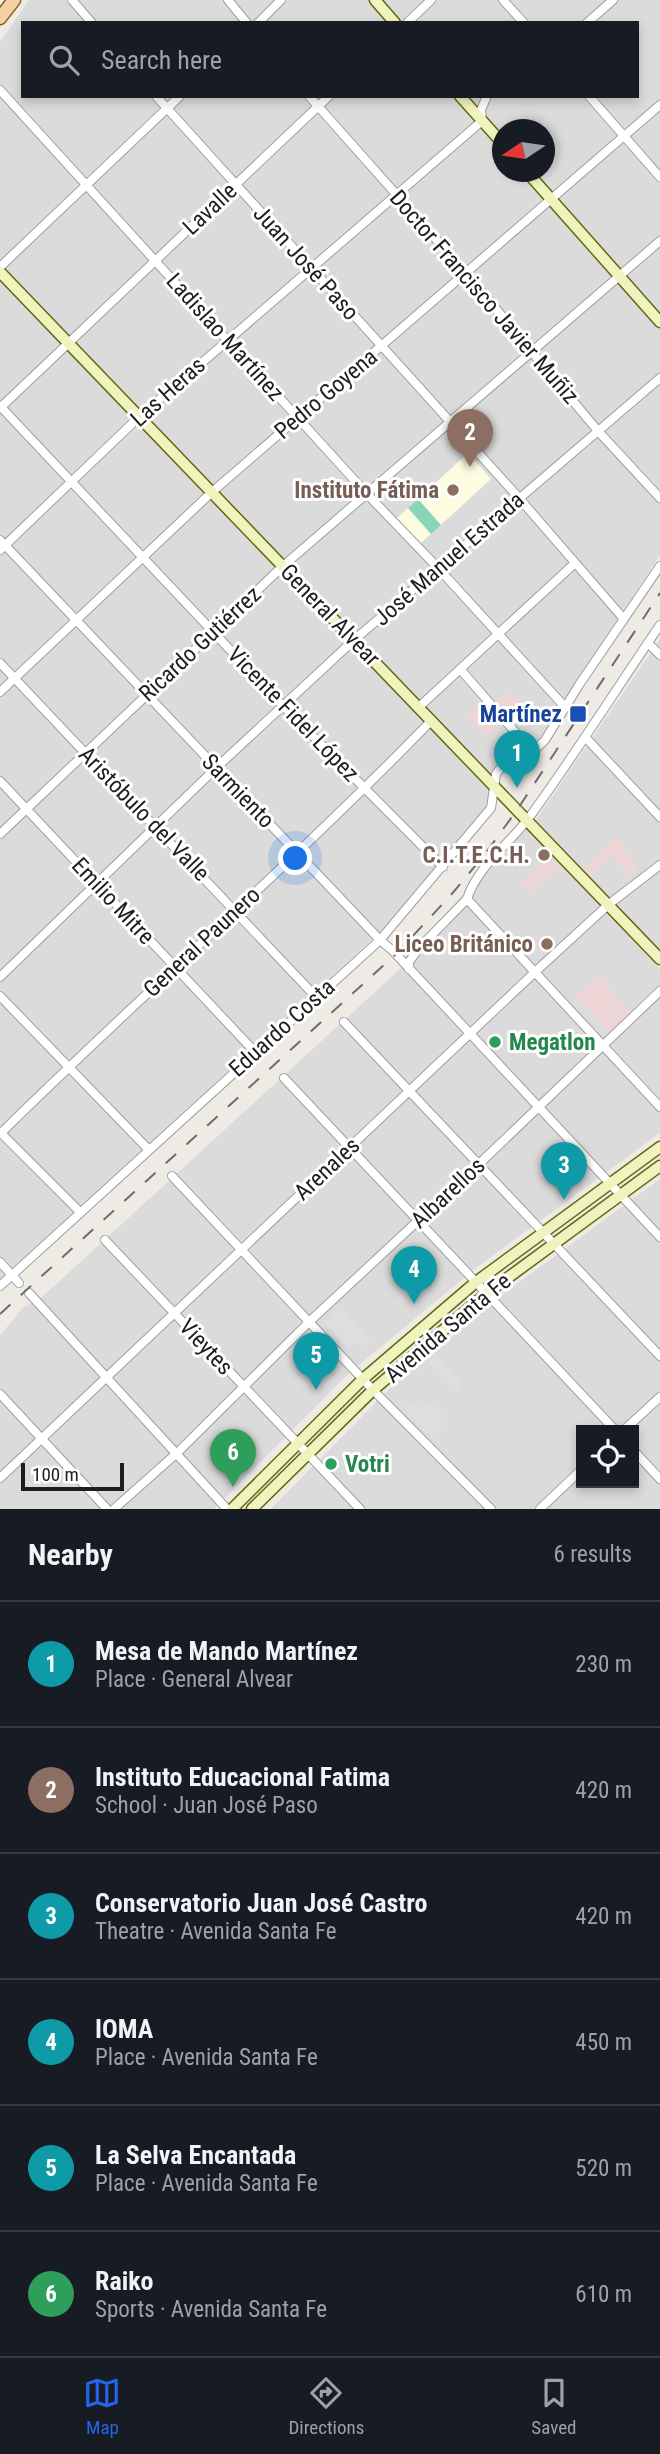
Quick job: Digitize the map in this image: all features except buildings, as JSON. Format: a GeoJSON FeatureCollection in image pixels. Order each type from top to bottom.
{"type":"FeatureCollection","features":[{"type":"Feature","properties":{"kind":"main road"},"geometry":{"type":"LineString","coordinates":[[0,18],[14,0]]}},
{"type":"Feature","properties":{"kind":"street"},"geometry":{"type":"LineString","coordinates":[[72,0],[90,21]]}},
{"type":"Feature","properties":{"kind":"street"},"geometry":{"type":"LineString","coordinates":[[228,0],[245,21]]}},
{"type":"Feature","properties":{"kind":"street"},"geometry":{"type":"LineString","coordinates":[[260,21],[282,0]]}},
{"type":"Feature","properties":{"kind":"street"},"geometry":{"type":"LineString","coordinates":[[375,0],[393,21]]}},
{"type":"Feature","properties":{"kind":"street"},"geometry":{"type":"LineString","coordinates":[[409,21],[431,0]]}},
{"type":"Feature","properties":{"kind":"street"},"geometry":{"type":"LineString","coordinates":[[503,0],[522,21]]}},
{"type":"Feature","properties":{"kind":"street"},"geometry":{"type":"LineString","coordinates":[[589,21],[613,0]]}},
{"type":"Feature","properties":{"kind":"street","name":"Ladislao Martínez"},"geometry":{"type":"LineString","coordinates":[[0,90],[366,494],[439,569],[565,707]]}},
{"type":"Feature","properties":{"kind":"street","name":"Juan José Paso"},"geometry":{"type":"LineString","coordinates":[[158,98],[519,498],[623,618]]}},
{"type":"Feature","properties":{"kind":"street"},"geometry":{"type":"LineString","coordinates":[[0,269],[178,98]]}},
{"type":"Feature","properties":{"kind":"street","name":"Doctor Francisco Javier Muñiz"},"geometry":{"type":"LineString","coordinates":[[311,98],[466,273],[598,431],[660,498]]}},
{"type":"Feature","properties":{"kind":"street","name":"Lavalle"},"geometry":{"type":"LineString","coordinates":[[0,407],[327,98]]}},
{"type":"Feature","properties":{"kind":"street"},"geometry":{"type":"LineString","coordinates":[[462,98],[492,132]]}},
{"type":"Feature","properties":{"kind":"street"},"geometry":{"type":"LineString","coordinates":[[482,121],[481,110],[486,98]]}},
{"type":"Feature","properties":{"kind":"street"},"geometry":{"type":"LineString","coordinates":[[591,98],[660,177]]}},
{"type":"Feature","properties":{"kind":"street","name":"Pedro Goyena"},"geometry":{"type":"LineString","coordinates":[[0,692],[212,492],[660,105]]}},
{"type":"Feature","properties":{"kind":"street","name":"Las Heras"},"geometry":{"type":"LineString","coordinates":[[2,545],[73,482],[139,417],[482,121]]}},
{"type":"Feature","properties":{"kind":"street"},"geometry":{"type":"LineString","coordinates":[[536,182],[660,322]]}},
{"type":"Feature","properties":{"kind":"street","name":"Ricardo Gutiérrez"},"geometry":{"type":"LineString","coordinates":[[0,834],[283,566],[660,241]]}},
{"type":"Feature","properties":{"kind":"street","name":"General Alvear"},"geometry":{"type":"LineString","coordinates":[[0,269],[68,344],[660,959]]}},
{"type":"Feature","properties":{"kind":"street","name":"José Manuel Estrada"},"geometry":{"type":"LineString","coordinates":[[0,977],[216,768],[354,640],[660,378]]}},
{"type":"Feature","properties":{"kind":"street","name":"Vicente Fidel López"},"geometry":{"type":"LineString","coordinates":[[0,407],[214,630],[283,706],[443,867]]}},
{"type":"Feature","properties":{"kind":"street","name":"Sarmiento"},"geometry":{"type":"LineString","coordinates":[[2,545],[409,969],[660,1237]]}},
{"type":"Feature","properties":{"kind":"street"},"geometry":{"type":"LineString","coordinates":[[419,707],[574,564]]}},
{"type":"Feature","properties":{"kind":"street"},"geometry":{"type":"LineString","coordinates":[[460,669],[522,740],[537,748],[545,740],[623,618],[660,566]]}},
{"type":"Feature","properties":{"kind":"street"},"geometry":{"type":"LineString","coordinates":[[409,969],[409,962],[419,948],[467,899],[471,887],[483,869],[527,821],[586,738],[660,625]]}},
{"type":"Feature","properties":{"kind":"street"},"geometry":{"type":"LineString","coordinates":[[648,643],[660,655]]}},
{"type":"Feature","properties":{"kind":"street","name":"Aristóbulo del Valle"},"geometry":{"type":"LineString","coordinates":[[0,663],[316,997]]}},
{"type":"Feature","properties":{"kind":"street","name":"General Paunero"},"geometry":{"type":"LineString","coordinates":[[0,1133],[365,790],[432,720]]}},
{"type":"Feature","properties":{"kind":"street"},"geometry":{"type":"LineString","coordinates":[[586,738],[660,817]]}},
{"type":"Feature","properties":{"kind":"street","name":"Eduardo Costa"},"geometry":{"type":"LineString","coordinates":[[0,1286],[380,940],[491,808],[496,774],[522,740]]}},
{"type":"Feature","properties":{"kind":"street","name":"Emilio Mitre"},"geometry":{"type":"LineString","coordinates":[[0,781],[255,1052]]}},
{"type":"Feature","properties":{"kind":"street","name":"Arenales"},"geometry":{"type":"LineString","coordinates":[[0,1478],[535,972],[608,905],[660,865]]}},
{"type":"Feature","properties":{"kind":"street"},"geometry":{"type":"LineString","coordinates":[[467,899],[660,1107]]}},
{"type":"Feature","properties":{"kind":"street","name":"Albarellos"},"geometry":{"type":"LineString","coordinates":[[114,1509],[245,1389],[309,1322],[480,1164],[660,991]]}},
{"type":"Feature","properties":{"kind":"street"},"geometry":{"type":"LineString","coordinates":[[0,996],[148,1149]]}},
{"type":"Feature","properties":{"kind":"street"},"geometry":{"type":"LineString","coordinates":[[344,1022],[660,1356]]}},
{"type":"Feature","properties":{"kind":"street"},"geometry":{"type":"LineString","coordinates":[[284,1078],[610,1425]]}},
{"type":"Feature","properties":{"kind":"street"},"geometry":{"type":"LineString","coordinates":[[0,1133],[80,1212]]}},
{"type":"Feature","properties":{"kind":"street","name":"Avenida Santa Fe"},"geometry":{"type":"LineString","coordinates":[[229,1509],[363,1379],[476,1282],[660,1147]]}},
{"type":"Feature","properties":{"kind":"street","name":"Avenida Santa Fe"},"geometry":{"type":"LineString","coordinates":[[252,1509],[373,1390],[487,1293],[660,1166]]}},
{"type":"Feature","properties":{"kind":"street"},"geometry":{"type":"LineString","coordinates":[[172,1176],[373,1390],[491,1509]]}},
{"type":"Feature","properties":{"kind":"street","name":"Vieytes"},"geometry":{"type":"LineString","coordinates":[[105,1240],[360,1509]]}},
{"type":"Feature","properties":{"kind":"street"},"geometry":{"type":"LineString","coordinates":[[0,1262],[19,1283]]}},
{"type":"Feature","properties":{"kind":"street"},"geometry":{"type":"LineString","coordinates":[[29,1293],[229,1509]]}},
{"type":"Feature","properties":{"kind":"street"},"geometry":{"type":"LineString","coordinates":[[0,1394],[107,1509]]}},
{"type":"Feature","properties":{"kind":"street"},"geometry":{"type":"LineString","coordinates":[[629,1425],[660,1396]]}},
{"type":"Feature","properties":{"kind":"street"},"geometry":{"type":"LineString","coordinates":[[639,1456],[660,1479]]}},
{"type":"Feature","properties":{"kind":"street"},"geometry":{"type":"LineString","coordinates":[[540,1509],[576,1475]]}},
{"type":"Feature","properties":{"kind":"shaded area"},"geometry":{"type":"Polygon","coordinates":[[[29,0],[660,0],[660,555],[539,739],[532,743],[521,736],[491,776],[0,265],[0,42],[29,0]]]}},
{"type":"Feature","properties":{"kind":"shaded area"},"geometry":{"type":"Polygon","coordinates":[[[0,282],[346,638],[490,792],[489,805],[381,931],[0,1282],[0,282]]]}},
{"type":"Feature","properties":{"kind":"shaded area","name":"Instituto Fátima"},"geometry":{"type":"Polygon","coordinates":[[[468,453],[491,479],[420,544],[397,518],[468,453]]]}},
{"type":"Feature","properties":{"kind":"shaded area"},"geometry":{"type":"Polygon","coordinates":[[[660,639],[660,955],[537,826],[536,820],[660,639]]]}},
{"type":"Feature","properties":{"kind":"shaded area"},"geometry":{"type":"Polygon","coordinates":[[[508,691],[519,704],[506,715],[495,702],[508,691]]]}},
{"type":"Feature","properties":{"kind":"shaded area"},"geometry":{"type":"Polygon","coordinates":[[[482,700],[501,722],[486,736],[466,714],[482,700]]]}},
{"type":"Feature","properties":{"kind":"shaded area"},"geometry":{"type":"Polygon","coordinates":[[[528,829],[660,969],[660,1133],[472,1271],[347,1375],[214,1509],[0,1509],[0,1335],[24,1307],[41,1298],[399,970],[405,957],[523,830],[528,829]]]}},
{"type":"Feature","properties":{"kind":"shaded area"},"geometry":{"type":"Polygon","coordinates":[[[616,837],[638,869],[628,876],[613,855],[589,878],[582,870],[616,837]]]}},
{"type":"Feature","properties":{"kind":"shaded area"},"geometry":{"type":"Polygon","coordinates":[[[549,856],[559,866],[530,894],[521,884],[549,856]]]}},
{"type":"Feature","properties":{"kind":"shaded area"},"geometry":{"type":"Polygon","coordinates":[[[599,976],[630,1013],[608,1032],[575,996],[599,976]]]}},
{"type":"Feature","properties":{"kind":"shaded area"},"geometry":{"type":"Polygon","coordinates":[[[660,1179],[660,1509],[271,1509],[388,1390],[499,1297],[660,1179]]]}},
{"type":"Feature","properties":{"kind":"shaded area"},"geometry":{"type":"Polygon","coordinates":[[[341,1308],[371,1339],[363,1347],[358,1342],[350,1349],[325,1323],[341,1308]]]}},
{"type":"Feature","properties":{"kind":"shaded area"},"geometry":{"type":"Polygon","coordinates":[[[435,1354],[464,1385],[457,1392],[428,1360],[435,1354]]]}},
{"type":"Feature","properties":{"kind":"shaded area"},"geometry":{"type":"Polygon","coordinates":[[[412,1400],[420,1409],[429,1400],[449,1421],[432,1437],[404,1408],[412,1400]]]}},
{"type":"Feature","properties":{"kind":"green space"},"geometry":{"type":"Polygon","coordinates":[[[418,499],[441,525],[431,534],[408,508],[418,499]]]}},
{"type":"Feature","properties":{"kind":"railway"},"geometry":{"type":"LineString","coordinates":[[0,1314],[396,954],[451,895],[517,810],[660,593]]}},
{"type":"Feature","properties":{"kind":"place","name":"Instituto Educacional Fatima"},"geometry":{"type":"Point","coordinates":[470,467]}},
{"type":"Feature","properties":{"kind":"place","name":"Instituto Fátima"},"geometry":{"type":"Point","coordinates":[453,490]}},
{"type":"Feature","properties":{"kind":"place","name":"Martínez"},"geometry":{"type":"Point","coordinates":[578,714]}},
{"type":"Feature","properties":{"kind":"place","name":"Mesa de Mando Martínez"},"geometry":{"type":"Point","coordinates":[517,788]}},
{"type":"Feature","properties":{"kind":"place","name":"C.I.T.E.C.H."},"geometry":{"type":"Point","coordinates":[544,855]}},
{"type":"Feature","properties":{"kind":"place","name":"Liceo Británico"},"geometry":{"type":"Point","coordinates":[547,944]}},
{"type":"Feature","properties":{"kind":"place","name":"Megatlon"},"geometry":{"type":"Point","coordinates":[495,1042]}},
{"type":"Feature","properties":{"kind":"place","name":"Conservatorio Juan José Castro"},"geometry":{"type":"Point","coordinates":[564,1200]}},
{"type":"Feature","properties":{"kind":"place","name":"IOMA"},"geometry":{"type":"Point","coordinates":[414,1304]}},
{"type":"Feature","properties":{"kind":"place","name":"La Selva Encantada"},"geometry":{"type":"Point","coordinates":[316,1390]}},
{"type":"Feature","properties":{"kind":"place","name":"Votri"},"geometry":{"type":"Point","coordinates":[331,1464]}},
{"type":"Feature","properties":{"kind":"place","name":"Raiko"},"geometry":{"type":"Point","coordinates":[233,1487]}}]}
